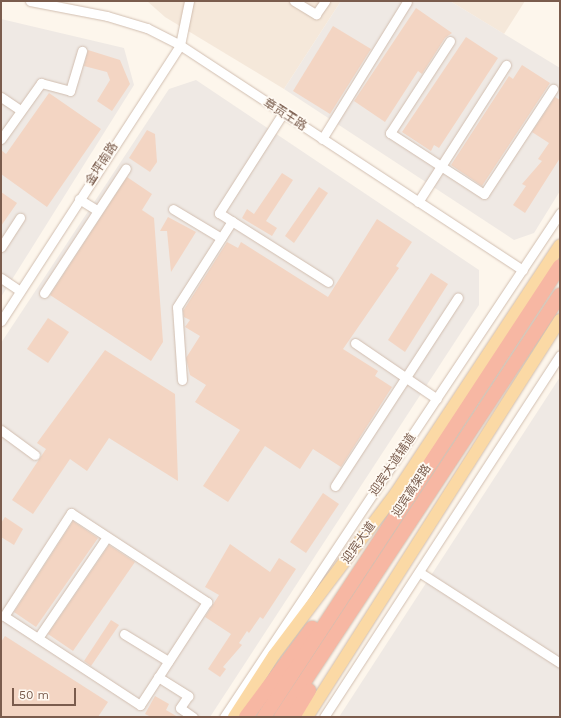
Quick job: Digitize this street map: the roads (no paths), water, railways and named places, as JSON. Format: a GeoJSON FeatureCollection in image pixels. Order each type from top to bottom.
{"type":"FeatureCollection","features":[{"type":"Feature","properties":{"kind":"highway","name":"迎宾高架路"},"geometry":{"type":"LineString","coordinates":[[264,717],[403,503],[560,266]]}},
{"type":"Feature","properties":{"kind":"highway","name":"迎宾高架路"},"geometry":{"type":"LineString","coordinates":[[280,717],[418,512],[560,295]]}},
{"type":"Feature","properties":{"kind":"highway"},"geometry":{"type":"LineString","coordinates":[[246,717],[403,503]]}},
{"type":"Feature","properties":{"kind":"highway"},"geometry":{"type":"LineString","coordinates":[[293,717],[418,512]]}},
{"type":"Feature","properties":{"kind":"main road","name":"迎宾大道"},"geometry":{"type":"LineString","coordinates":[[234,717],[274,655],[396,493],[560,245]]}},
{"type":"Feature","properties":{"kind":"main road"},"geometry":{"type":"LineString","coordinates":[[307,717],[560,320]]}},
{"type":"Feature","properties":{"kind":"street","name":"章贡王路"},"geometry":{"type":"LineString","coordinates":[[30,1],[107,16],[147,28],[180,45],[523,270]]}},
{"type":"Feature","properties":{"kind":"street","name":"金坪南路"},"geometry":{"type":"LineString","coordinates":[[1,321],[180,45],[188,1]]}},
{"type":"Feature","properties":{"kind":"street"},"geometry":{"type":"LineString","coordinates":[[294,1],[316,14],[325,1]]}},
{"type":"Feature","properties":{"kind":"street"},"geometry":{"type":"LineString","coordinates":[[322,139],[407,2]]}},
{"type":"Feature","properties":{"kind":"street"},"geometry":{"type":"LineString","coordinates":[[450,41],[390,132],[484,194],[554,89]]}},
{"type":"Feature","properties":{"kind":"street"},"geometry":{"type":"LineString","coordinates":[[1,139],[20,110],[41,83],[70,91],[82,51]]}},
{"type":"Feature","properties":{"kind":"street"},"geometry":{"type":"LineString","coordinates":[[418,202],[506,65]]}},
{"type":"Feature","properties":{"kind":"street"},"geometry":{"type":"LineString","coordinates":[[1,97],[20,110]]}},
{"type":"Feature","properties":{"kind":"street"},"geometry":{"type":"LineString","coordinates":[[283,113],[219,213],[328,282]]}},
{"type":"Feature","properties":{"kind":"street"},"geometry":{"type":"LineString","coordinates":[[44,293],[126,168]]}},
{"type":"Feature","properties":{"kind":"street"},"geometry":{"type":"LineString","coordinates":[[79,199],[98,211]]}},
{"type":"Feature","properties":{"kind":"street"},"geometry":{"type":"LineString","coordinates":[[173,209],[221,238]]}},
{"type":"Feature","properties":{"kind":"street","name":"迎宾大道辅道"},"geometry":{"type":"LineString","coordinates":[[224,717],[560,213]]}},
{"type":"Feature","properties":{"kind":"street"},"geometry":{"type":"LineString","coordinates":[[1,247],[20,218]]}},
{"type":"Feature","properties":{"kind":"street"},"geometry":{"type":"LineString","coordinates":[[182,380],[177,307],[232,221]]}},
{"type":"Feature","properties":{"kind":"street"},"geometry":{"type":"LineString","coordinates":[[1,278],[20,291]]}},
{"type":"Feature","properties":{"kind":"street"},"geometry":{"type":"LineString","coordinates":[[335,486],[458,297]]}},
{"type":"Feature","properties":{"kind":"street"},"geometry":{"type":"LineString","coordinates":[[355,343],[437,399]]}},
{"type":"Feature","properties":{"kind":"street"},"geometry":{"type":"LineString","coordinates":[[324,717],[560,355]]}},
{"type":"Feature","properties":{"kind":"street"},"geometry":{"type":"LineString","coordinates":[[1,430],[35,455]]}},
{"type":"Feature","properties":{"kind":"street"},"geometry":{"type":"LineString","coordinates":[[71,513],[207,602],[140,705],[38,638],[4,616],[71,513]]}},
{"type":"Feature","properties":{"kind":"street"},"geometry":{"type":"LineString","coordinates":[[38,638],[107,537]]}},
{"type":"Feature","properties":{"kind":"street"},"geometry":{"type":"LineString","coordinates":[[419,572],[560,663]]}},
{"type":"Feature","properties":{"kind":"street"},"geometry":{"type":"LineString","coordinates":[[124,634],[168,661]]}},
{"type":"Feature","properties":{"kind":"street"},"geometry":{"type":"LineString","coordinates":[[158,677],[188,696],[180,708],[193,717]]}}]}
